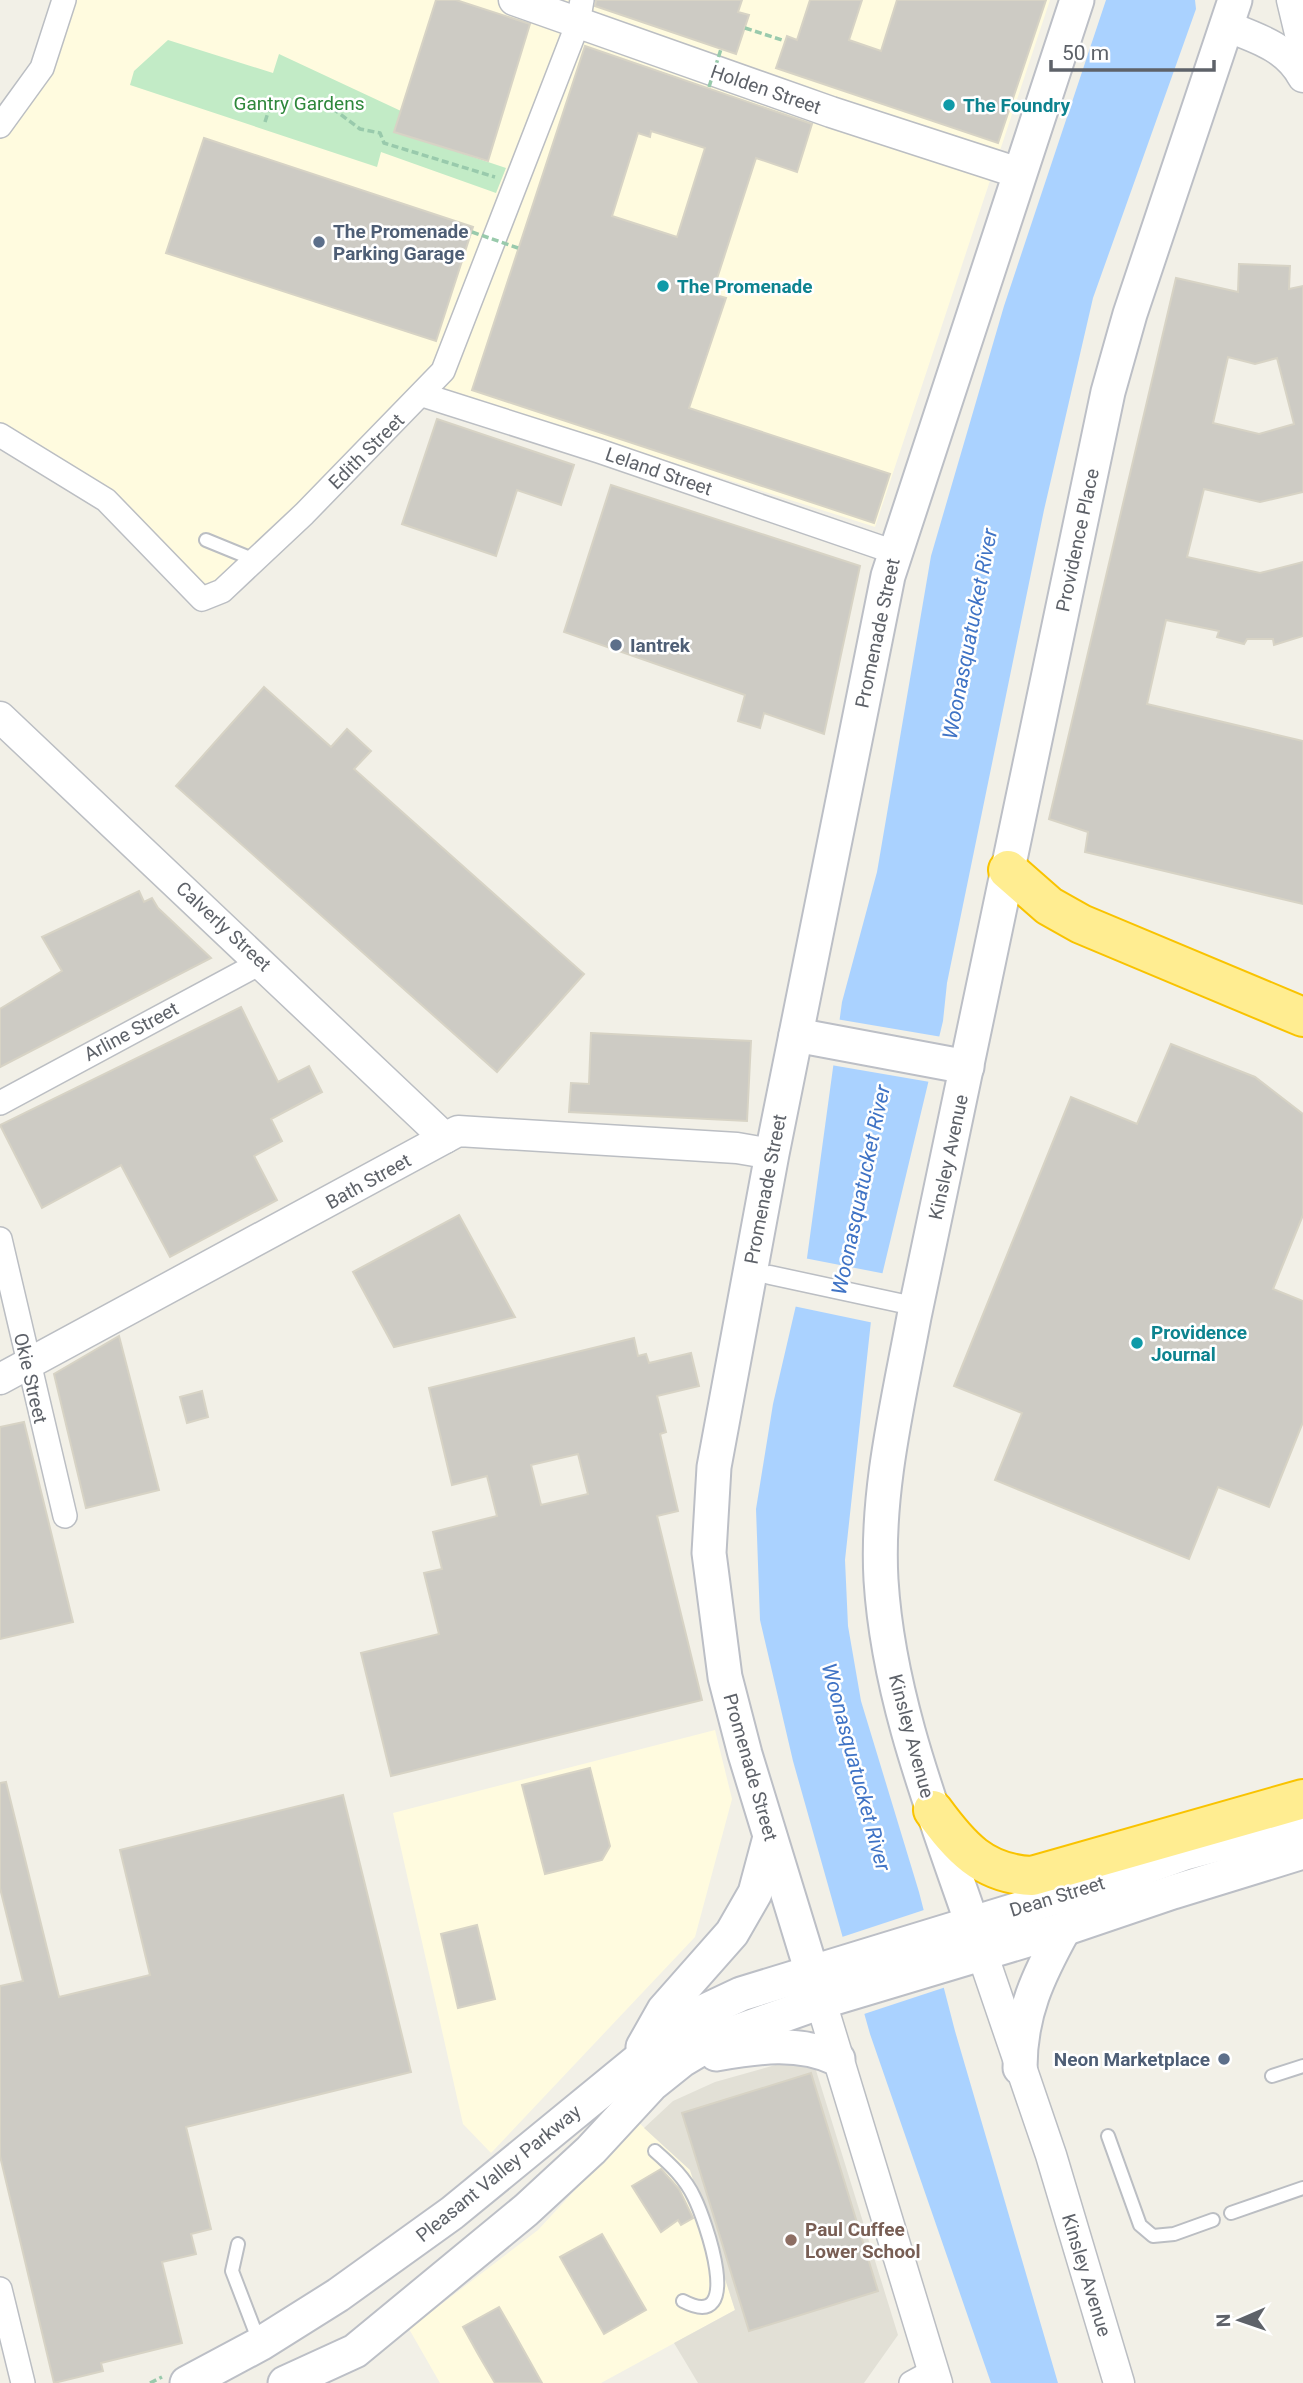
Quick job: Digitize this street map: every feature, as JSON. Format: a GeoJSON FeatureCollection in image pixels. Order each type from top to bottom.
{"type":"FeatureCollection","features":[{"type":"Feature","properties":{"kind":"highway"},"geometry":{"type":"LineString","coordinates":[[1008,870],[1049,906],[1081,924],[1303,1017]]}},
{"type":"Feature","properties":{"kind":"highway"},"geometry":{"type":"LineString","coordinates":[[933,1810],[974,1859],[996,1870],[1032,1876],[1303,1799]]}},
{"type":"Feature","properties":{"kind":"main road","name":"Promenade Street"},"geometry":{"type":"LineString","coordinates":[[825,1984],[770,1837],[725,1677],[711,1584],[709,1543],[714,1467],[725,1394],[772,1154],[811,1038],[894,552],[1077,0]]}},
{"type":"Feature","properties":{"kind":"main road","name":"Providence Place"},"geometry":{"type":"LineString","coordinates":[[955,1065],[1008,870],[1111,379],[1231,13]]}},
{"type":"Feature","properties":{"kind":"main road"},"geometry":{"type":"LineString","coordinates":[[811,1038],[955,1065]]}},
{"type":"Feature","properties":{"kind":"main road","name":"Kinsley Avenue"},"geometry":{"type":"LineString","coordinates":[[955,1065],[889,1451],[881,1540],[881,1580],[890,1651],[969,1958]]}},
{"type":"Feature","properties":{"kind":"main road","name":"Dean Street"},"geometry":{"type":"LineString","coordinates":[[825,1984],[959,1926],[1094,1886],[1185,1853],[1303,1822]]}},
{"type":"Feature","properties":{"kind":"main road"},"geometry":{"type":"LineString","coordinates":[[634,2063],[664,2010],[732,1933],[755,1893],[770,1837]]}},
{"type":"Feature","properties":{"kind":"main road","name":"Dean Street"},"geometry":{"type":"LineString","coordinates":[[825,1984],[969,1958],[1303,1853]]}},
{"type":"Feature","properties":{"kind":"main road"},"geometry":{"type":"LineString","coordinates":[[1020,2068],[1020,2035],[1028,2006],[1041,1973],[1064,1929]]}},
{"type":"Feature","properties":{"kind":"main road","name":"Pleasant Valley Parkway"},"geometry":{"type":"LineString","coordinates":[[285,2383],[355,2351],[481,2249],[591,2150],[643,2092],[682,2060],[825,1984]]}},
{"type":"Feature","properties":{"kind":"main road","name":"Pleasant Valley Parkway"},"geometry":{"type":"LineString","coordinates":[[180,2377],[260,2344],[338,2295],[452,2213],[690,2018],[741,1994],[825,1984]]}},
{"type":"Feature","properties":{"kind":"main road"},"geometry":{"type":"LineString","coordinates":[[682,2060],[774,2046],[811,2049],[838,2059]]}},
{"type":"Feature","properties":{"kind":"main road"},"geometry":{"type":"LineString","coordinates":[[561,2124],[591,2150]]}},
{"type":"Feature","properties":{"kind":"main road"},"geometry":{"type":"LineString","coordinates":[[452,2213],[481,2249]]}},
{"type":"Feature","properties":{"kind":"main road"},"geometry":{"type":"LineString","coordinates":[[260,2344],[285,2383]]}},
{"type":"Feature","properties":{"kind":"street"},"geometry":{"type":"LineString","coordinates":[[0,126],[42,68],[64,0]]}},
{"type":"Feature","properties":{"kind":"street","name":"Holden Street"},"geometry":{"type":"LineString","coordinates":[[514,0],[580,12],[1019,173]]}},
{"type":"Feature","properties":{"kind":"street"},"geometry":{"type":"LineString","coordinates":[[1292,0],[1303,46]]}},
{"type":"Feature","properties":{"kind":"street","name":"Edith Street"},"geometry":{"type":"LineString","coordinates":[[0,435],[106,500],[202,600],[222,591],[423,395],[443,371],[517,184],[580,12]]}},
{"type":"Feature","properties":{"kind":"street"},"geometry":{"type":"LineString","coordinates":[[1231,13],[1294,61],[1303,77]]}},
{"type":"Feature","properties":{"kind":"street","name":"Leland Street"},"geometry":{"type":"LineString","coordinates":[[423,395],[599,451],[894,552]]}},
{"type":"Feature","properties":{"kind":"street","name":"Calverly Street"},"geometry":{"type":"LineString","coordinates":[[0,718],[262,962],[445,1138]]}},
{"type":"Feature","properties":{"kind":"street","name":"Arline Street"},"geometry":{"type":"LineString","coordinates":[[0,1102],[262,962]]}},
{"type":"Feature","properties":{"kind":"street","name":"Bath Street"},"geometry":{"type":"LineString","coordinates":[[0,1379],[458,1131],[737,1148],[772,1154]]}},
{"type":"Feature","properties":{"kind":"street","name":"Okie Street"},"geometry":{"type":"LineString","coordinates":[[0,1239],[27,1364],[65,1516]]}},
{"type":"Feature","properties":{"kind":"street"},"geometry":{"type":"LineString","coordinates":[[777,1277],[909,1305]]}},
{"type":"Feature","properties":{"kind":"street","name":"Kinsley Avenue"},"geometry":{"type":"LineString","coordinates":[[969,1958],[1020,2068],[1051,2155],[1119,2383]]}},
{"type":"Feature","properties":{"kind":"street","name":"Promenade Street"},"geometry":{"type":"LineString","coordinates":[[825,1984],[838,2059],[927,2379]]}},
{"type":"Feature","properties":{"kind":"street"},"geometry":{"type":"LineString","coordinates":[[0,2289],[23,2383]]}},
{"type":"Feature","properties":{"kind":"lane"},"geometry":{"type":"LineString","coordinates":[[206,540],[255,561]]}},
{"type":"Feature","properties":{"kind":"lane"},"geometry":{"type":"LineString","coordinates":[[1272,2076],[1303,2066]]}},
{"type":"Feature","properties":{"kind":"lane"},"geometry":{"type":"LineString","coordinates":[[1108,2136],[1140,2225],[1153,2236],[1174,2234],[1213,2220]]}},
{"type":"Feature","properties":{"kind":"lane"},"geometry":{"type":"LineString","coordinates":[[655,2151],[684,2179],[695,2199],[719,2276],[718,2292],[712,2303],[705,2307],[694,2307],[682,2301]]}},
{"type":"Feature","properties":{"kind":"lane"},"geometry":{"type":"LineString","coordinates":[[1231,2213],[1303,2188]]}},
{"type":"Feature","properties":{"kind":"lane"},"geometry":{"type":"LineString","coordinates":[[238,2244],[232,2271],[260,2344]]}},
{"type":"Feature","properties":{"kind":"path"},"geometry":{"type":"LineString","coordinates":[[745,28],[785,41]]}},
{"type":"Feature","properties":{"kind":"path"},"geometry":{"type":"LineString","coordinates":[[709,87],[721,49]]}},
{"type":"Feature","properties":{"kind":"path"},"geometry":{"type":"LineString","coordinates":[[265,122],[271,103],[299,99],[324,102],[360,129],[380,133],[384,143],[517,184]]}},
{"type":"Feature","properties":{"kind":"path"},"geometry":{"type":"LineString","coordinates":[[471,232],[519,248]]}},
{"type":"Feature","properties":{"kind":"path"},"geometry":{"type":"LineString","coordinates":[[150,2383],[180,2377]]}},
{"type":"Feature","properties":{"kind":"shaded area"},"geometry":{"type":"Polygon","coordinates":[[[68,0],[1050,0],[875,527],[443,389],[214,599],[112,494],[0,435],[0,127],[68,0]]]}},
{"type":"Feature","properties":{"kind":"shaded area"},"geometry":{"type":"Polygon","coordinates":[[[715,1730],[732,1799],[695,1937],[491,2153],[463,2124],[393,1813],[715,1730]]]}},
{"type":"Feature","properties":{"kind":"shaded area","name":"Paul Cuffee Lower School"},"geometry":{"type":"Polygon","coordinates":[[[786,2062],[815,2067],[898,2335],[864,2383],[698,2383],[674,2343],[735,2310],[690,2170],[644,2128],[673,2101],[715,2082],[786,2062]]]}},
{"type":"Feature","properties":{"kind":"shaded area"},"geometry":{"type":"Polygon","coordinates":[[[638,2122],[690,2170],[735,2310],[601,2383],[440,2383],[409,2329],[538,2230],[638,2122]]]}},
{"type":"Feature","properties":{"kind":"green space","name":"Gantry Gardens"},"geometry":{"type":"Polygon","coordinates":[[[168,40],[273,73],[279,54],[401,111],[395,131],[506,168],[496,193],[381,152],[377,167],[130,85],[134,71],[168,40]]]}},
{"type":"Feature","properties":{"kind":"water","name":"Woonasquatucket River"},"geometry":{"type":"Polygon","coordinates":[[[1106,0],[1195,0],[1196,9],[1093,298],[1044,510],[947,983],[943,1021],[871,1321],[845,1560],[848,1626],[861,1701],[919,1892],[955,2031],[1058,2383],[991,2383],[870,2034],[793,1761],[760,1620],[756,1509],[773,1404],[807,1258],[842,1002],[877,872],[931,556],[1004,306],[1106,0]]]}},
{"type":"Feature","properties":{"kind":"pier"},"geometry":{"type":"Polygon","coordinates":[[[836,1019],[942,1037],[930,1082],[831,1065],[836,1019]]]}},
{"type":"Feature","properties":{"kind":"pier"},"geometry":{"type":"Polygon","coordinates":[[[804,1258],[886,1274],[874,1323],[793,1306],[804,1258]]]}},
{"type":"Feature","properties":{"kind":"pier"},"geometry":{"type":"Polygon","coordinates":[[[927,1909],[949,1986],[861,2015],[839,1938],[927,1909]]]}},
{"type":"Feature","properties":{"kind":"building"},"geometry":{"type":"Polygon","coordinates":[[[436,0],[456,0],[530,24],[488,161],[394,132],[436,0]]]}},
{"type":"Feature","properties":{"kind":"building"},"geometry":{"type":"Polygon","coordinates":[[[596,0],[742,0],[738,12],[749,15],[736,54],[595,6],[596,0]]]}},
{"type":"Feature","properties":{"kind":"building","name":"The Foundry"},"geometry":{"type":"Polygon","coordinates":[[[810,0],[862,0],[849,40],[881,51],[897,0],[1046,0],[998,143],[776,68],[787,36],[797,40],[810,0]]]}},
{"type":"Feature","properties":{"kind":"building","name":"The Promenade"},"geometry":{"type":"Polygon","coordinates":[[[585,46],[812,124],[797,172],[756,158],[712,294],[726,298],[689,408],[890,474],[874,523],[472,390],[585,46]],[[651,131],[650,137],[638,133],[612,216],[677,237],[705,148],[651,131]]]}},
{"type":"Feature","properties":{"kind":"building","name":"The Promenade Parking Garage"},"geometry":{"type":"Polygon","coordinates":[[[204,138],[473,227],[436,341],[166,253],[204,138]]]}},
{"type":"Feature","properties":{"kind":"building"},"geometry":{"type":"Polygon","coordinates":[[[1239,264],[1290,266],[1289,289],[1303,286],[1303,492],[1260,502],[1204,489],[1187,557],[1260,573],[1303,562],[1303,636],[1274,645],[1273,639],[1247,639],[1244,644],[1217,637],[1219,631],[1166,620],[1147,704],[1303,741],[1303,904],[1085,852],[1088,832],[1049,819],[1176,278],[1238,292],[1239,264]],[[1228,357],[1213,423],[1259,434],[1294,424],[1277,358],[1255,364],[1228,357]]]}},
{"type":"Feature","properties":{"kind":"building"},"geometry":{"type":"Polygon","coordinates":[[[437,419],[574,465],[561,505],[517,490],[496,556],[402,524],[437,419]]]}},
{"type":"Feature","properties":{"kind":"building"},"geometry":{"type":"Polygon","coordinates":[[[611,485],[860,566],[824,734],[764,713],[760,728],[738,721],[745,695],[564,632],[611,485]]]}},
{"type":"Feature","properties":{"kind":"building"},"geometry":{"type":"Polygon","coordinates":[[[264,687],[331,747],[347,729],[371,751],[354,769],[584,974],[497,1072],[176,786],[264,687]]]}},
{"type":"Feature","properties":{"kind":"building"},"geometry":{"type":"Polygon","coordinates":[[[139,891],[144,902],[152,898],[158,908],[211,958],[0,1067],[0,1009],[62,971],[42,937],[139,891]]]}},
{"type":"Feature","properties":{"kind":"building"},"geometry":{"type":"Polygon","coordinates":[[[241,1007],[278,1082],[309,1066],[322,1092],[271,1119],[282,1141],[254,1156],[277,1200],[170,1257],[121,1165],[42,1208],[0,1125],[241,1007]]]}},
{"type":"Feature","properties":{"kind":"building"},"geometry":{"type":"Polygon","coordinates":[[[591,1033],[751,1041],[747,1121],[569,1112],[571,1083],[589,1084],[591,1033]]]}},
{"type":"Feature","properties":{"kind":"building","name":"Providence Journal"},"geometry":{"type":"Polygon","coordinates":[[[1171,1044],[1255,1077],[1303,1114],[1303,1215],[1273,1289],[1303,1301],[1303,1422],[1269,1507],[1218,1487],[1189,1559],[995,1480],[1022,1413],[954,1386],[1071,1097],[1137,1124],[1171,1044]]]}},
{"type":"Feature","properties":{"kind":"building"},"geometry":{"type":"Polygon","coordinates":[[[459,1215],[515,1317],[394,1347],[353,1272],[459,1215]]]}},
{"type":"Feature","properties":{"kind":"building"},"geometry":{"type":"Polygon","coordinates":[[[119,1336],[159,1490],[86,1508],[54,1374],[119,1336]]]}},
{"type":"Feature","properties":{"kind":"building"},"geometry":{"type":"Polygon","coordinates":[[[634,1338],[638,1356],[646,1354],[649,1363],[691,1353],[699,1386],[657,1396],[666,1432],[660,1434],[678,1511],[657,1516],[702,1700],[391,1776],[361,1653],[439,1634],[424,1573],[442,1569],[433,1532],[497,1516],[487,1476],[452,1485],[429,1388],[634,1338]],[[578,1454],[531,1465],[541,1505],[588,1494],[578,1454]]]}},
{"type":"Feature","properties":{"kind":"building"},"geometry":{"type":"Polygon","coordinates":[[[202,1391],[208,1417],[187,1423],[180,1397],[202,1391]]]}},
{"type":"Feature","properties":{"kind":"building"},"geometry":{"type":"Polygon","coordinates":[[[24,1422],[73,1622],[0,1639],[0,1427],[24,1422]]]}},
{"type":"Feature","properties":{"kind":"building"},"geometry":{"type":"Polygon","coordinates":[[[590,1768],[610,1846],[602,1860],[545,1874],[522,1785],[590,1768]]]}},
{"type":"Feature","properties":{"kind":"building"},"geometry":{"type":"Polygon","coordinates":[[[6,1782],[59,1997],[150,1975],[120,1850],[343,1795],[411,2072],[186,2127],[211,2229],[191,2234],[196,2254],[162,2262],[182,2343],[101,2363],[103,2371],[54,2383],[0,2156],[0,1986],[23,1981],[0,1888],[0,1783],[6,1782]]]}},
{"type":"Feature","properties":{"kind":"building"},"geometry":{"type":"Polygon","coordinates":[[[477,1925],[495,1999],[458,2008],[441,1934],[477,1925]]]}},
{"type":"Feature","properties":{"kind":"building"},"geometry":{"type":"Polygon","coordinates":[[[811,2073],[878,2291],[749,2331],[682,2113],[811,2073]]]}},
{"type":"Feature","properties":{"kind":"building"},"geometry":{"type":"Polygon","coordinates":[[[661,2169],[679,2189],[693,2218],[681,2225],[678,2220],[661,2232],[632,2186],[661,2169]]]}},
{"type":"Feature","properties":{"kind":"building"},"geometry":{"type":"Polygon","coordinates":[[[602,2234],[646,2310],[604,2334],[560,2257],[602,2234]]]}},
{"type":"Feature","properties":{"kind":"building"},"geometry":{"type":"Polygon","coordinates":[[[499,2307],[542,2383],[495,2383],[478,2354],[463,2327],[499,2307]]]}},
{"type":"Feature","properties":{"kind":"place","name":"The Foundry"},"geometry":{"type":"Point","coordinates":[949,105]}},
{"type":"Feature","properties":{"kind":"place","name":"The Promenade Parking Garage"},"geometry":{"type":"Point","coordinates":[319,242]}},
{"type":"Feature","properties":{"kind":"place","name":"The Promenade"},"geometry":{"type":"Point","coordinates":[663,286]}},
{"type":"Feature","properties":{"kind":"place","name":"Iantrek"},"geometry":{"type":"Point","coordinates":[616,645]}},
{"type":"Feature","properties":{"kind":"place","name":"Providence Journal"},"geometry":{"type":"Point","coordinates":[1137,1343]}},
{"type":"Feature","properties":{"kind":"place","name":"Neon Marketplace"},"geometry":{"type":"Point","coordinates":[1224,2059]}},
{"type":"Feature","properties":{"kind":"place","name":"Paul Cuffee Lower School"},"geometry":{"type":"Point","coordinates":[791,2240]}}]}
